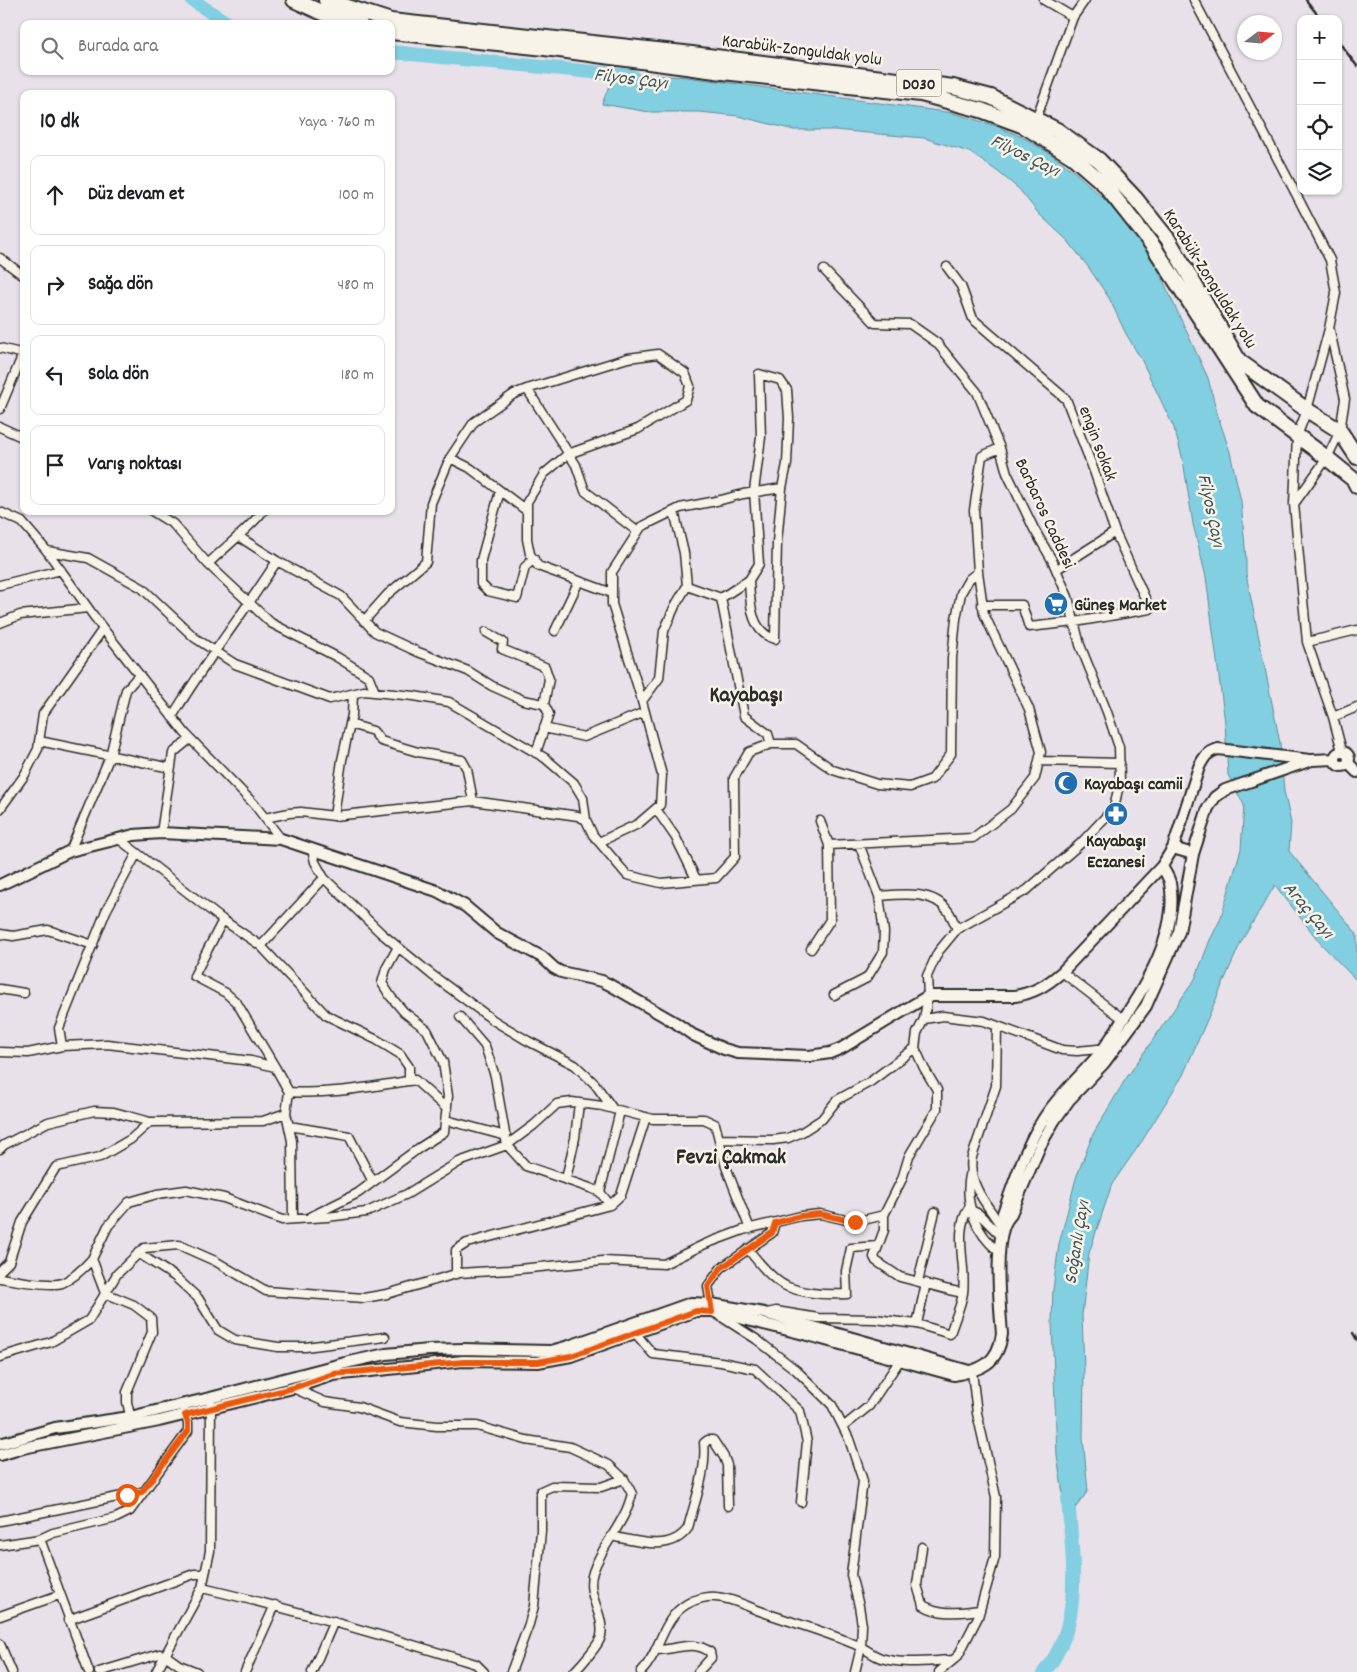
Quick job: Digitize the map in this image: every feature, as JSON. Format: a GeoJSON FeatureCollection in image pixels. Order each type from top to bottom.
{"type":"FeatureCollection","features":[{"type":"Feature","properties":{"kind":"highway"},"geometry":{"type":"LineString","coordinates":[[294,0],[325,14],[346,20]]}},
{"type":"Feature","properties":{"kind":"highway","name":"Karabük-Zonguldak yolu"},"geometry":{"type":"LineString","coordinates":[[326,0],[388,20]]}},
{"type":"Feature","properties":{"kind":"highway","name":"Karabük-Zonguldak yolu"},"geometry":{"type":"LineString","coordinates":[[395,21],[684,53],[953,87],[991,96],[1057,130],[1099,160],[1136,199],[1168,239],[1239,362],[1306,410],[1340,431],[1357,457]]}},
{"type":"Feature","properties":{"kind":"highway","name":"Karabük-Zonguldak yolu"},"geometry":{"type":"LineString","coordinates":[[395,32],[545,48],[723,72],[921,94],[981,110],[1024,126],[1073,157],[1104,184],[1153,246],[1257,406],[1328,458],[1354,480],[1357,486]]}},
{"type":"Feature","properties":{"kind":"street"},"geometry":{"type":"LineString","coordinates":[[1044,0],[1073,16]]}},
{"type":"Feature","properties":{"kind":"street"},"geometry":{"type":"LineString","coordinates":[[1036,119],[1073,16],[1085,0]]}},
{"type":"Feature","properties":{"kind":"street"},"geometry":{"type":"LineString","coordinates":[[1194,0],[1330,260],[1336,293],[1329,329],[1297,436],[1294,504],[1307,642],[1333,717],[1339,755],[1336,762],[1342,766],[1348,763],[1357,772]]}},
{"type":"Feature","properties":{"kind":"street"},"geometry":{"type":"LineString","coordinates":[[0,258],[20,273]]}},
{"type":"Feature","properties":{"kind":"street","name":"engin sokak"},"geometry":{"type":"LineString","coordinates":[[947,267],[960,286],[973,319],[1066,400],[1094,471],[1115,532],[1150,609],[1075,622]]}},
{"type":"Feature","properties":{"kind":"street","name":"Barbaros Caddesi"},"geometry":{"type":"LineString","coordinates":[[824,270],[875,323],[910,324],[937,343],[977,392],[1000,448],[1011,481],[1034,529],[1057,569],[1068,597],[1080,645],[1119,747],[1120,780],[1114,808],[1080,844],[1027,890],[957,929],[938,952],[927,976],[928,996],[924,1019],[917,1033],[915,1048]]}},
{"type":"Feature","properties":{"kind":"street"},"geometry":{"type":"LineString","coordinates":[[1294,504],[1328,458],[1340,431],[1345,399],[1329,329]]}},
{"type":"Feature","properties":{"kind":"street"},"geometry":{"type":"LineString","coordinates":[[0,348],[20,353]]}},
{"type":"Feature","properties":{"kind":"street"},"geometry":{"type":"LineString","coordinates":[[364,621],[388,594],[426,562],[431,503],[450,458],[474,422],[514,394],[527,389],[628,358],[658,354],[685,373],[690,386],[686,400],[638,429],[568,454],[544,474],[527,502],[527,539],[530,554],[538,566],[612,593]]}},
{"type":"Feature","properties":{"kind":"street"},"geometry":{"type":"LineString","coordinates":[[0,409],[20,361]]}},
{"type":"Feature","properties":{"kind":"street"},"geometry":{"type":"LineString","coordinates":[[721,598],[749,580],[759,564],[754,491],[761,437],[759,374],[780,380],[787,390],[789,418],[787,464],[782,488],[776,566],[775,639],[765,634],[756,620],[750,602],[749,580]]}},
{"type":"Feature","properties":{"kind":"street"},"geometry":{"type":"LineString","coordinates":[[527,389],[576,465],[585,491],[638,532]]}},
{"type":"Feature","properties":{"kind":"street"},"geometry":{"type":"LineString","coordinates":[[0,427],[20,436]]}},
{"type":"Feature","properties":{"kind":"street"},"geometry":{"type":"LineString","coordinates":[[830,846],[973,838],[1011,808],[1035,778],[1041,752],[1029,709],[984,614],[978,572],[974,510],[982,456],[1000,448]]}},
{"type":"Feature","properties":{"kind":"street"},"geometry":{"type":"LineString","coordinates":[[450,458],[470,468],[527,511]]}},
{"type":"Feature","properties":{"kind":"street"},"geometry":{"type":"LineString","coordinates":[[599,842],[638,824],[660,805],[662,775],[642,701],[612,604],[612,572],[641,527],[680,508],[754,491],[782,488]]}},
{"type":"Feature","properties":{"kind":"street"},"geometry":{"type":"LineString","coordinates":[[500,491],[481,560],[481,584],[488,591],[517,598],[525,567],[534,559]]}},
{"type":"Feature","properties":{"kind":"street"},"geometry":{"type":"LineString","coordinates":[[642,701],[659,678],[664,632],[686,586],[684,552],[674,511]]}},
{"type":"Feature","properties":{"kind":"street"},"geometry":{"type":"LineString","coordinates":[[0,512],[22,522],[47,551],[103,629],[172,717],[190,739],[249,799],[281,839]]}},
{"type":"Feature","properties":{"kind":"street"},"geometry":{"type":"LineString","coordinates":[[158,515],[173,524],[208,564],[271,623],[337,657],[369,677],[376,692]]}},
{"type":"Feature","properties":{"kind":"street"},"geometry":{"type":"LineString","coordinates":[[208,564],[252,525],[260,515]]}},
{"type":"Feature","properties":{"kind":"street"},"geometry":{"type":"LineString","coordinates":[[1057,569],[1115,532]]}},
{"type":"Feature","properties":{"kind":"street"},"geometry":{"type":"LineString","coordinates":[[238,536],[276,561],[341,596],[374,632],[418,652],[468,671],[492,686],[523,700],[544,704]]}},
{"type":"Feature","properties":{"kind":"street"},"geometry":{"type":"LineString","coordinates":[[47,551],[88,558],[142,588],[195,638],[236,664],[330,699],[364,691],[449,702],[545,758],[574,783],[583,798],[586,820],[593,835],[627,875],[661,883],[716,878],[735,857],[734,778],[749,752],[771,744],[796,744],[833,770],[877,784],[910,787],[932,779],[951,754],[952,658],[956,619],[961,593],[969,579],[978,572]]}},
{"type":"Feature","properties":{"kind":"street"},"geometry":{"type":"LineString","coordinates":[[172,717],[214,650],[250,603],[276,561]]}},
{"type":"Feature","properties":{"kind":"street"},"geometry":{"type":"LineString","coordinates":[[759,564],[776,566]]}},
{"type":"Feature","properties":{"kind":"street"},"geometry":{"type":"LineString","coordinates":[[0,585],[60,570]]}},
{"type":"Feature","properties":{"kind":"street"},"geometry":{"type":"LineString","coordinates":[[555,631],[579,581]]}},
{"type":"Feature","properties":{"kind":"street"},"geometry":{"type":"LineString","coordinates":[[686,586],[721,598]]}},
{"type":"Feature","properties":{"kind":"street"},"geometry":{"type":"LineString","coordinates":[[721,598],[744,716],[768,734],[771,744]]}},
{"type":"Feature","properties":{"kind":"street"},"geometry":{"type":"LineString","coordinates":[[982,605],[1022,605],[1029,627],[1075,622]]}},
{"type":"Feature","properties":{"kind":"street"},"geometry":{"type":"LineString","coordinates":[[0,623],[20,615],[88,608]]}},
{"type":"Feature","properties":{"kind":"street"},"geometry":{"type":"LineString","coordinates":[[0,809],[24,776],[38,749],[43,714],[103,629]]}},
{"type":"Feature","properties":{"kind":"street"},"geometry":{"type":"LineString","coordinates":[[1307,642],[1357,630]]}},
{"type":"Feature","properties":{"kind":"street"},"geometry":{"type":"LineString","coordinates":[[486,632],[503,642],[502,649],[545,667],[549,678],[544,704],[548,714],[536,753]]}},
{"type":"Feature","properties":{"kind":"street"},"geometry":{"type":"LineString","coordinates":[[70,851],[110,756],[126,690],[139,675]]}},
{"type":"Feature","properties":{"kind":"street"},"geometry":{"type":"LineString","coordinates":[[334,816],[342,760],[352,715],[353,694]]}},
{"type":"Feature","properties":{"kind":"street"},"geometry":{"type":"LineString","coordinates":[[1333,717],[1357,707]]}},
{"type":"Feature","properties":{"kind":"street"},"geometry":{"type":"LineString","coordinates":[[544,728],[584,736],[645,712]]}},
{"type":"Feature","properties":{"kind":"street"},"geometry":{"type":"LineString","coordinates":[[350,724],[373,731],[380,741],[418,752],[462,760],[466,769],[473,801]]}},
{"type":"Feature","properties":{"kind":"street"},"geometry":{"type":"LineString","coordinates":[[160,833],[173,753],[190,739]]}},
{"type":"Feature","properties":{"kind":"street"},"geometry":{"type":"LineString","coordinates":[[39,741],[171,768]]}},
{"type":"Feature","properties":{"kind":"street"},"geometry":{"type":"LineString","coordinates":[[0,885],[70,851],[134,835],[160,833],[281,839],[437,891],[465,906],[497,932],[542,957],[561,972],[602,981],[676,1023],[693,1035],[724,1049],[738,1052],[809,1056],[830,1054],[928,996],[1015,996],[1029,994],[1041,988],[1062,972],[1162,866],[1173,848],[1199,767],[1203,758],[1209,752],[1218,749],[1312,760]]}},
{"type":"Feature","properties":{"kind":"street"},"geometry":{"type":"LineString","coordinates":[[0,1455],[211,1403],[345,1363],[386,1354],[463,1349],[551,1351],[691,1302],[954,1375],[972,1372],[989,1363],[1001,1343],[998,1251],[1003,1228],[1003,1213],[1028,1148],[1038,1128],[1057,1100],[1107,1052],[1146,1006],[1179,932],[1193,854],[1208,808],[1215,797],[1225,790],[1312,760],[1339,755]]}},
{"type":"Feature","properties":{"kind":"street"},"geometry":{"type":"LineString","coordinates":[[1039,761],[1120,763]]}},
{"type":"Feature","properties":{"kind":"street"},"geometry":{"type":"LineString","coordinates":[[265,818],[300,812],[334,816],[473,801],[578,816],[586,820]]}},
{"type":"Feature","properties":{"kind":"street"},"geometry":{"type":"LineString","coordinates":[[656,809],[676,838],[696,879]]}},
{"type":"Feature","properties":{"kind":"street"},"geometry":{"type":"LineString","coordinates":[[810,949],[830,920],[830,846],[820,821]]}},
{"type":"Feature","properties":{"kind":"street"},"geometry":{"type":"LineString","coordinates":[[119,839],[223,920],[261,946],[326,1015],[377,1040],[400,1054],[408,1067],[409,1081]]}},
{"type":"Feature","properties":{"kind":"street"},"geometry":{"type":"LineString","coordinates":[[834,995],[868,978],[883,952],[884,932],[880,896],[860,844]]}},
{"type":"Feature","properties":{"kind":"street"},"geometry":{"type":"LineString","coordinates":[[1173,848],[1193,854]]}},
{"type":"Feature","properties":{"kind":"street"},"geometry":{"type":"LineString","coordinates":[[312,849],[319,870],[324,878],[381,933],[432,975],[493,1020],[528,1041],[575,1065],[595,1084],[616,1110],[600,1192]]}},
{"type":"Feature","properties":{"kind":"street"},"geometry":{"type":"LineString","coordinates":[[62,1046],[59,1028],[106,911],[137,853]]}},
{"type":"Feature","properties":{"kind":"street"},"geometry":{"type":"LineString","coordinates":[[1107,1052],[1141,992],[1162,949],[1169,918],[1170,882],[1162,866]]}},
{"type":"Feature","properties":{"kind":"street"},"geometry":{"type":"LineString","coordinates":[[261,946],[324,878]]}},
{"type":"Feature","properties":{"kind":"street"},"geometry":{"type":"LineString","coordinates":[[1170,882],[1188,884]]}},
{"type":"Feature","properties":{"kind":"street"},"geometry":{"type":"LineString","coordinates":[[880,896],[909,894],[932,899],[948,910],[957,929]]}},
{"type":"Feature","properties":{"kind":"street"},"geometry":{"type":"LineString","coordinates":[[223,920],[194,976],[226,992],[237,1003],[290,1092],[286,1113],[292,1141],[293,1219]]}},
{"type":"Feature","properties":{"kind":"street"},"geometry":{"type":"LineString","coordinates":[[0,934],[13,936],[48,930],[93,945]]}},
{"type":"Feature","properties":{"kind":"street"},"geometry":{"type":"LineString","coordinates":[[306,1218],[358,1193],[444,1132],[448,1096],[443,1062],[427,1030],[404,1012],[382,983],[386,969],[398,947]]}},
{"type":"Feature","properties":{"kind":"street"},"geometry":{"type":"LineString","coordinates":[[1062,972],[1124,1019]]}},
{"type":"Feature","properties":{"kind":"street"},"geometry":{"type":"LineString","coordinates":[[0,989],[24,992]]}},
{"type":"Feature","properties":{"kind":"street"},"geometry":{"type":"LineString","coordinates":[[924,1019],[943,1016],[984,1021],[1062,1050],[1091,1049],[1107,1052]]}},
{"type":"Feature","properties":{"kind":"street"},"geometry":{"type":"LineString","coordinates":[[460,1017],[485,1046],[495,1076],[507,1145],[526,1166],[600,1192],[610,1205]]}},
{"type":"Feature","properties":{"kind":"street"},"geometry":{"type":"LineString","coordinates":[[998,1026],[996,1086],[972,1157],[968,1187],[971,1208],[981,1234],[998,1251]]}},
{"type":"Feature","properties":{"kind":"street"},"geometry":{"type":"LineString","coordinates":[[0,1052],[28,1053],[62,1046],[107,1044],[251,1061],[275,1067]]}},
{"type":"Feature","properties":{"kind":"street"},"geometry":{"type":"LineString","coordinates":[[719,1139],[773,1140],[788,1138],[802,1132],[822,1119],[837,1100],[870,1082],[915,1048],[937,1090],[937,1110],[909,1156],[902,1179],[884,1216],[884,1230],[874,1256],[876,1261],[900,1277],[963,1292]]}},
{"type":"Feature","properties":{"kind":"street"},"geometry":{"type":"LineString","coordinates":[[290,1092],[341,1091],[415,1080],[447,1109]]}},
{"type":"Feature","properties":{"kind":"street"},"geometry":{"type":"LineString","coordinates":[[566,1179],[575,1138],[579,1103]]}},
{"type":"Feature","properties":{"kind":"street"},"geometry":{"type":"LineString","coordinates":[[0,1278],[26,1283],[61,1283],[81,1271],[92,1259],[108,1226],[129,1202],[157,1194],[186,1190],[224,1198],[282,1220],[367,1212],[406,1194],[459,1162],[507,1145],[534,1126],[556,1104],[579,1103],[653,1119],[704,1119],[715,1124],[726,1167],[750,1229]]}},
{"type":"Feature","properties":{"kind":"street"},"geometry":{"type":"LineString","coordinates":[[0,1149],[4,1145],[48,1122],[94,1111],[114,1112],[150,1122],[263,1121],[286,1113]]}},
{"type":"Feature","properties":{"kind":"street"},"geometry":{"type":"LineString","coordinates":[[456,1274],[456,1250],[467,1243],[610,1205],[621,1195],[646,1117]]}},
{"type":"Feature","properties":{"kind":"street"},"geometry":{"type":"LineString","coordinates":[[446,1120],[506,1136]]}},
{"type":"Feature","properties":{"kind":"street"},"geometry":{"type":"LineString","coordinates":[[0,1271],[9,1262],[22,1222],[56,1167],[100,1157],[131,1139],[150,1122]]}},
{"type":"Feature","properties":{"kind":"street"},"geometry":{"type":"LineString","coordinates":[[289,1126],[349,1136],[373,1182]]}},
{"type":"Feature","properties":{"kind":"street"},"geometry":{"type":"LineString","coordinates":[[971,1172],[978,1191],[1003,1228]]}},
{"type":"Feature","properties":{"kind":"street"},"geometry":{"type":"LineString","coordinates":[[971,1208],[1003,1228]]}},
{"type":"Feature","properties":{"kind":"street"},"geometry":{"type":"LineString","coordinates":[[764,1314],[776,1311],[818,1318],[875,1319],[917,1324],[950,1334],[963,1292],[961,1228],[965,1214],[971,1208]]}},
{"type":"Feature","properties":{"kind":"street"},"geometry":{"type":"LineString","coordinates":[[917,1324],[922,1282],[935,1212]]}},
{"type":"Feature","properties":{"kind":"street"},"geometry":{"type":"LineString","coordinates":[[0,1357],[51,1342],[89,1320],[117,1274],[144,1248],[179,1245],[215,1261],[266,1291],[364,1298],[387,1294],[456,1274],[603,1261],[664,1264],[705,1244],[750,1229],[812,1214],[855,1222],[884,1216]]}},
{"type":"Feature","properties":{"kind":"street"},"geometry":{"type":"LineString","coordinates":[[775,1223],[772,1233],[721,1268],[708,1286],[712,1308],[796,1370],[832,1406],[849,1439],[863,1481],[852,1575],[861,1616],[861,1647],[855,1672]]}},
{"type":"Feature","properties":{"kind":"street"},"geometry":{"type":"LineString","coordinates":[[748,1249],[764,1269],[787,1287],[827,1295],[847,1294],[846,1270],[852,1248],[878,1246]]}},
{"type":"Feature","properties":{"kind":"street"},"geometry":{"type":"LineString","coordinates":[[138,1253],[174,1276],[198,1298],[218,1330],[236,1340],[278,1347],[305,1347],[385,1337]]}},
{"type":"Feature","properties":{"kind":"street"},"geometry":{"type":"LineString","coordinates":[[92,1259],[106,1293],[134,1305],[151,1318],[152,1332],[127,1392],[126,1402],[132,1422]]}},
{"type":"Feature","properties":{"kind":"street"},"geometry":{"type":"LineString","coordinates":[[211,1403],[293,1388],[333,1374],[463,1362],[538,1362],[571,1356],[696,1311],[712,1308],[764,1314],[972,1372]]}},
{"type":"Feature","properties":{"kind":"street"},"geometry":{"type":"LineString","coordinates":[[636,1334],[653,1354],[720,1362],[755,1369],[800,1411],[807,1442],[801,1502]]}},
{"type":"Feature","properties":{"kind":"street"},"geometry":{"type":"LineString","coordinates":[[843,1427],[868,1406],[900,1360]]}},
{"type":"Feature","properties":{"kind":"street"},"geometry":{"type":"LineString","coordinates":[[939,1672],[958,1656],[978,1617],[995,1557],[996,1497],[977,1413],[972,1372]]}},
{"type":"Feature","properties":{"kind":"street"},"geometry":{"type":"LineString","coordinates":[[293,1388],[325,1402],[359,1408],[400,1422],[437,1426],[477,1426],[526,1440],[570,1447],[609,1465],[624,1479],[632,1494],[624,1515],[592,1574],[591,1594],[601,1622],[601,1638],[574,1672]]}},
{"type":"Feature","properties":{"kind":"street"},"geometry":{"type":"LineString","coordinates":[[156,1672],[202,1588],[210,1551],[211,1403]]}},
{"type":"Feature","properties":{"kind":"street"},"geometry":{"type":"LineString","coordinates":[[0,1545],[40,1539],[53,1533],[116,1518],[130,1511],[188,1431],[184,1410]]}},
{"type":"Feature","properties":{"kind":"street"},"geometry":{"type":"LineString","coordinates":[[0,1444],[55,1428],[132,1422]]}},
{"type":"Feature","properties":{"kind":"street"},"geometry":{"type":"LineString","coordinates":[[611,1536],[641,1542],[664,1543],[671,1542],[684,1533],[688,1528],[702,1473],[705,1457],[704,1443],[708,1440],[713,1440],[726,1461],[728,1506]]}},
{"type":"Feature","properties":{"kind":"street"},"geometry":{"type":"LineString","coordinates":[[511,1672],[534,1606],[541,1531],[541,1491],[552,1486],[601,1487],[624,1479]]}},
{"type":"Feature","properties":{"kind":"street"},"geometry":{"type":"LineString","coordinates":[[0,1521],[142,1492]]}},
{"type":"Feature","properties":{"kind":"street"},"geometry":{"type":"LineString","coordinates":[[40,1539],[68,1620],[89,1672]]}},
{"type":"Feature","properties":{"kind":"street"},"geometry":{"type":"LineString","coordinates":[[922,1547],[917,1585],[923,1605],[931,1610],[948,1612],[980,1610]]}},
{"type":"Feature","properties":{"kind":"street"},"geometry":{"type":"LineString","coordinates":[[68,1620],[190,1576],[204,1574]]}},
{"type":"Feature","properties":{"kind":"street"},"geometry":{"type":"LineString","coordinates":[[202,1588],[334,1621],[476,1664],[484,1672]]}},
{"type":"Feature","properties":{"kind":"street"},"geometry":{"type":"LineString","coordinates":[[0,1616],[59,1595]]}},
{"type":"Feature","properties":{"kind":"street"},"geometry":{"type":"LineString","coordinates":[[641,1672],[648,1665],[657,1650],[667,1622],[675,1612],[687,1604],[702,1598],[716,1597],[730,1599],[861,1647],[880,1658],[903,1663],[953,1660]]}},
{"type":"Feature","properties":{"kind":"street"},"geometry":{"type":"LineString","coordinates":[[245,1672],[275,1605]]}},
{"type":"Feature","properties":{"kind":"street"},"geometry":{"type":"LineString","coordinates":[[312,1672],[334,1621]]}},
{"type":"Feature","properties":{"kind":"street"},"geometry":{"type":"LineString","coordinates":[[0,1644],[12,1672]]}},
{"type":"Feature","properties":{"kind":"street"},"geometry":{"type":"LineString","coordinates":[[657,1650],[691,1644],[704,1648],[710,1652],[711,1658],[698,1672]]}},
{"type":"Feature","properties":{"kind":"street"},"geometry":{"type":"LineString","coordinates":[[99,1672],[156,1654],[165,1656],[179,1665],[197,1672]]}},
{"type":"Feature","properties":{"kind":"water","name":"Araç Çayı"},"geometry":{"type":"Polygon","coordinates":[[[614,73],[687,77],[953,113],[996,126],[1022,137],[1051,154],[1077,174],[1129,226],[1155,263],[1208,378],[1230,452],[1241,501],[1246,574],[1280,743],[1284,791],[1291,823],[1289,851],[1357,934],[1357,981],[1321,944],[1275,885],[1241,942],[1183,1075],[1142,1141],[1112,1184],[1089,1253],[1082,1315],[1084,1369],[1083,1438],[1088,1491],[1067,1519],[1057,1456],[1052,1322],[1053,1289],[1059,1244],[1076,1178],[1093,1134],[1125,1080],[1195,979],[1220,920],[1241,849],[1244,805],[1228,775],[1225,723],[1206,577],[1193,524],[1183,460],[1174,428],[1109,298],[1089,268],[1068,241],[1039,214],[1019,189],[969,152],[924,138],[834,130],[794,130],[738,116],[700,112],[649,112],[602,104],[614,73]]]}},
{"type":"Feature","properties":{"kind":"waterway","name":"Filyos Çayı"},"geometry":{"type":"LineString","coordinates":[[192,0],[223,20]]}},
{"type":"Feature","properties":{"kind":"waterway","name":"Filyos Çayı"},"geometry":{"type":"LineString","coordinates":[[395,52],[632,76]]}},
{"type":"Feature","properties":{"kind":"waterway","name":"Soğanlı Çayı"},"geometry":{"type":"LineString","coordinates":[[1044,1672],[1057,1653],[1066,1633],[1071,1611],[1073,1566],[1068,1498]]}},
{"type":"Feature","properties":{"kind":"railway"},"geometry":{"type":"LineString","coordinates":[[1306,0],[1318,15]]}},
{"type":"Feature","properties":{"kind":"railway"},"geometry":{"type":"LineString","coordinates":[[1342,46],[1357,66]]}},
{"type":"Feature","properties":{"kind":"railway"},"geometry":{"type":"LineString","coordinates":[[1353,1333],[1357,1340]]}},
{"type":"Feature","properties":{"kind":"place","name":"Güneş Market"},"geometry":{"type":"Point","coordinates":[1056,604]}},
{"type":"Feature","properties":{"kind":"place","name":"Kayabaşı camii"},"geometry":{"type":"Point","coordinates":[1066,783]}},
{"type":"Feature","properties":{"kind":"place","name":"Kayabaşı Eczanesi"},"geometry":{"type":"Point","coordinates":[1116,814]}},
{"type":"Feature","properties":{"kind":"district","name":"Kayabaşı"},"geometry":{"type":"Point","coordinates":[746,693]}},
{"type":"Feature","properties":{"kind":"district","name":"Fevzi Çakmak"},"geometry":{"type":"Point","coordinates":[731,1155]}},
{"type":"Feature","properties":{"kind":"route"},"geometry":{"type":"LineString","coordinates":[[127,1495],[142,1492],[181,1441],[188,1431],[185,1415],[293,1388],[333,1374],[463,1362],[538,1362],[571,1356],[696,1311],[712,1312],[708,1286],[721,1268],[772,1233],[775,1223],[812,1214],[855,1222]]}}]}
